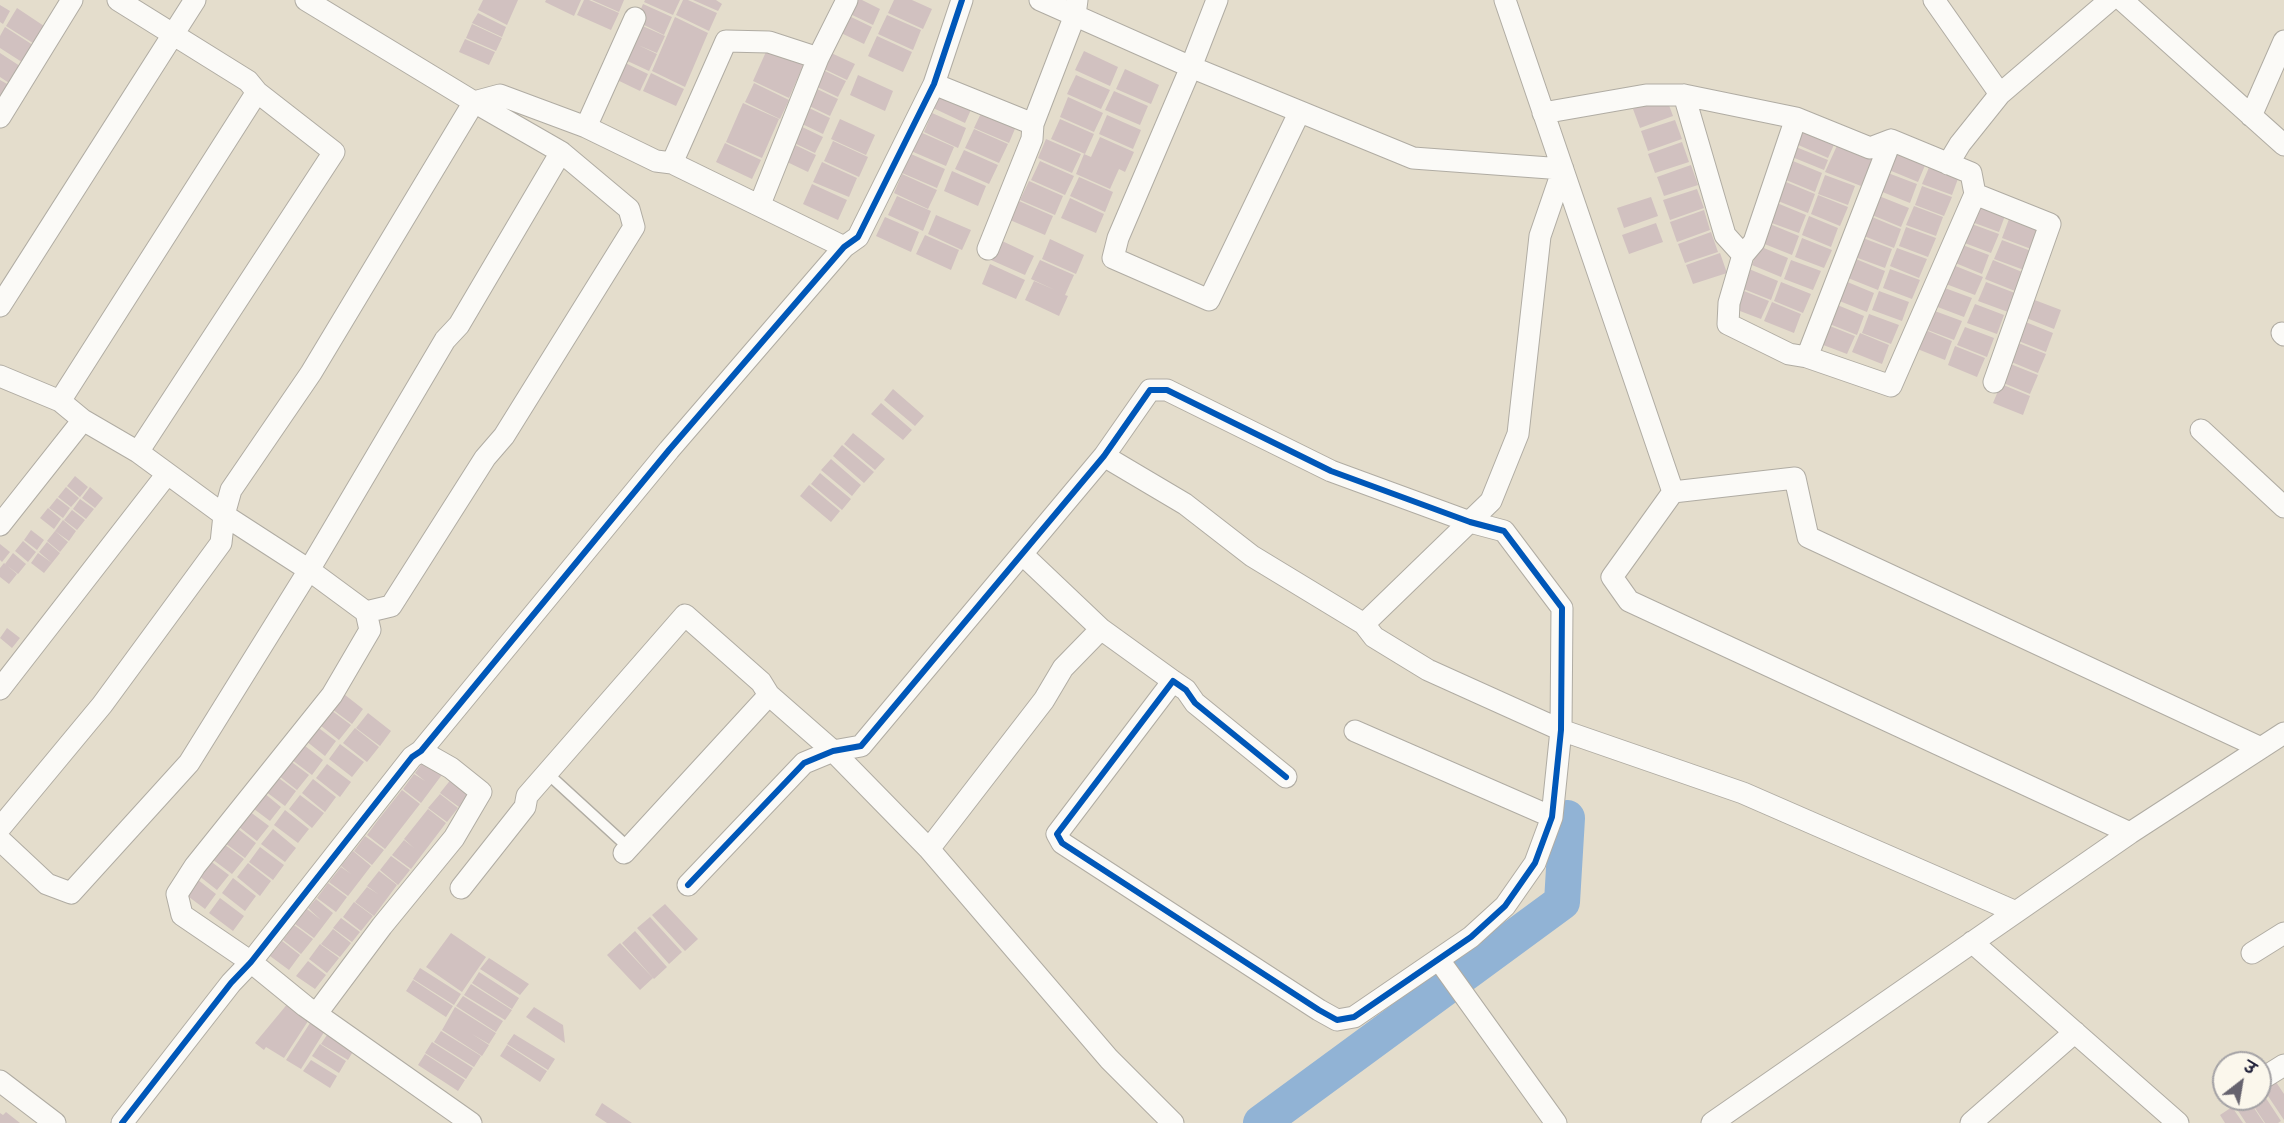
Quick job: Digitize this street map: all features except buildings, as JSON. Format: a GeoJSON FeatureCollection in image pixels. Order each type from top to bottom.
{"type":"FeatureCollection","features":[{"type":"Feature","properties":{"kind":"street"},"geometry":{"type":"LineString","coordinates":[[0,117],[72,0]]}},
{"type":"Feature","properties":{"kind":"street"},"geometry":{"type":"LineString","coordinates":[[118,0],[248,81],[257,92],[334,153],[138,452]]}},
{"type":"Feature","properties":{"kind":"street"},"geometry":{"type":"LineString","coordinates":[[0,306],[195,0]]}},
{"type":"Feature","properties":{"kind":"street"},"geometry":{"type":"LineString","coordinates":[[306,0],[561,152],[629,209],[634,227],[504,436],[486,458],[391,606],[366,612]]}},
{"type":"Feature","properties":{"kind":"street"},"geometry":{"type":"LineString","coordinates":[[760,204],[818,58],[847,0]]}},
{"type":"Feature","properties":{"kind":"street"},"geometry":{"type":"LineString","coordinates":[[122,1123],[412,757],[422,751],[669,450],[844,247],[858,237],[934,84],[962,0]]}},
{"type":"Feature","properties":{"kind":"street"},"geometry":{"type":"LineString","coordinates":[[1040,0],[1076,8],[1191,67],[1413,158],[1563,169]]}},
{"type":"Feature","properties":{"kind":"street"},"geometry":{"type":"LineString","coordinates":[[1216,0],[1191,67],[1118,238],[1113,258],[1209,300],[1299,113]]}},
{"type":"Feature","properties":{"kind":"street"},"geometry":{"type":"LineString","coordinates":[[1505,0],[1673,492]]}},
{"type":"Feature","properties":{"kind":"street"},"geometry":{"type":"LineString","coordinates":[[1935,0],[2000,94]]}},
{"type":"Feature","properties":{"kind":"street"},"geometry":{"type":"LineString","coordinates":[[1948,164],[1960,144],[2000,94],[2110,0]]}},
{"type":"Feature","properties":{"kind":"street"},"geometry":{"type":"LineString","coordinates":[[2122,0],[2284,145]]}},
{"type":"Feature","properties":{"kind":"street"},"geometry":{"type":"LineString","coordinates":[[987,249],[1032,139],[1033,124],[1076,8]]}},
{"type":"Feature","properties":{"kind":"street"},"geometry":{"type":"LineString","coordinates":[[586,127],[635,18]]}},
{"type":"Feature","properties":{"kind":"street"},"geometry":{"type":"LineString","coordinates":[[672,163],[726,41],[769,42],[818,58]]}},
{"type":"Feature","properties":{"kind":"street"},"geometry":{"type":"LineString","coordinates":[[2251,116],[2284,41]]}},
{"type":"Feature","properties":{"kind":"street"},"geometry":{"type":"LineString","coordinates":[[934,84],[1033,124]]}},
{"type":"Feature","properties":{"kind":"street"},"geometry":{"type":"LineString","coordinates":[[60,401],[257,92]]}},
{"type":"Feature","properties":{"kind":"street"},"geometry":{"type":"LineString","coordinates":[[0,828],[102,705],[221,543],[224,515],[231,490],[311,373],[474,102],[500,95],[586,127],[656,161],[672,163],[844,247]]}},
{"type":"Feature","properties":{"kind":"street"},"geometry":{"type":"LineString","coordinates":[[1543,113],[1646,95],[1683,95],[1796,118],[1870,148],[1891,140],[1971,173],[1975,194],[1891,386],[1807,357],[1789,354],[1728,324],[1729,303],[1743,255],[1754,242],[1796,118]]}},
{"type":"Feature","properties":{"kind":"street"},"geometry":{"type":"LineString","coordinates":[[1683,95],[1725,235],[1743,255]]}},
{"type":"Feature","properties":{"kind":"street"},"geometry":{"type":"LineString","coordinates":[[1807,357],[1891,140]]}},
{"type":"Feature","properties":{"kind":"street"},"geometry":{"type":"LineString","coordinates":[[0,840],[47,884],[71,893],[189,763],[309,570],[445,340],[459,325],[561,152]]}},
{"type":"Feature","properties":{"kind":"street"},"geometry":{"type":"LineString","coordinates":[[1364,624],[1491,501],[1518,434],[1540,236],[1563,169]]}},
{"type":"Feature","properties":{"kind":"street"},"geometry":{"type":"LineString","coordinates":[[1975,194],[2050,224],[1994,382]]}},
{"type":"Feature","properties":{"kind":"street"},"geometry":{"type":"LineString","coordinates":[[0,376],[60,401],[83,420],[138,452],[224,515],[309,570],[366,612],[370,630],[332,695],[195,866],[177,894],[182,915],[251,962],[305,1006],[471,1123]]}},
{"type":"Feature","properties":{"kind":"street"},"geometry":{"type":"LineString","coordinates":[[688,885],[804,763],[833,751],[861,746],[1104,456],[1150,390],[1167,390],[1331,471],[1470,522],[1504,531],[1562,608],[1561,730],[1552,817],[1535,863],[1504,906],[1471,937],[1354,1017],[1337,1020],[1062,843],[1057,834],[1173,681]]}},
{"type":"Feature","properties":{"kind":"street"},"geometry":{"type":"LineString","coordinates":[[0,525],[83,420]]}},
{"type":"Feature","properties":{"kind":"street"},"geometry":{"type":"LineString","coordinates":[[2201,430],[2284,507]]}},
{"type":"Feature","properties":{"kind":"street"},"geometry":{"type":"LineString","coordinates":[[1104,456],[1185,504],[1252,556],[1364,624],[1374,637],[1428,670],[1561,730],[1743,793],[2016,912]]}},
{"type":"Feature","properties":{"kind":"street"},"geometry":{"type":"LineString","coordinates":[[0,689],[167,474]]}},
{"type":"Feature","properties":{"kind":"street"},"geometry":{"type":"LineString","coordinates":[[2130,833],[1629,602],[1612,577],[1673,492],[1795,478],[1808,537],[2261,748]]}},
{"type":"Feature","properties":{"kind":"street"},"geometry":{"type":"LineString","coordinates":[[1022,554],[1101,629],[1186,690],[1195,703],[1286,777]]}},
{"type":"Feature","properties":{"kind":"street"},"geometry":{"type":"LineString","coordinates":[[461,888],[525,807],[526,796],[685,615],[761,682],[769,695],[833,751],[929,849],[1109,1059],[1173,1123]]}},
{"type":"Feature","properties":{"kind":"street"},"geometry":{"type":"LineString","coordinates":[[929,849],[1044,700],[1063,668],[1101,629]]}},
{"type":"Feature","properties":{"kind":"street"},"geometry":{"type":"LineString","coordinates":[[627,851],[769,695]]}},
{"type":"Feature","properties":{"kind":"street"},"geometry":{"type":"LineString","coordinates":[[1355,731],[1552,817]]}},
{"type":"Feature","properties":{"kind":"street"},"geometry":{"type":"LineString","coordinates":[[1712,1123],[2130,833],[2284,733]]}},
{"type":"Feature","properties":{"kind":"street"},"geometry":{"type":"LineString","coordinates":[[317,1013],[382,926],[454,837],[481,792],[452,768],[422,751]]}},
{"type":"Feature","properties":{"kind":"street"},"geometry":{"type":"LineString","coordinates":[[2252,953],[2284,933]]}},
{"type":"Feature","properties":{"kind":"street"},"geometry":{"type":"LineString","coordinates":[[1972,942],[2178,1123]]}},
{"type":"Feature","properties":{"kind":"street"},"geometry":{"type":"LineString","coordinates":[[1439,960],[1556,1123]]}},
{"type":"Feature","properties":{"kind":"street"},"geometry":{"type":"LineString","coordinates":[[1971,1123],[2075,1032]]}},
{"type":"Feature","properties":{"kind":"street"},"geometry":{"type":"LineString","coordinates":[[0,1081],[55,1123]]}},
{"type":"Feature","properties":{"kind":"lane"},"geometry":{"type":"LineString","coordinates":[[547,773],[627,851]]}},
{"type":"Feature","properties":{"kind":"waterway"},"geometry":{"type":"LineString","coordinates":[[1261,1123],[1562,902],[1567,818]]}},
{"type":"Feature","properties":{"kind":"cycle path"},"geometry":{"type":"LineString","coordinates":[[122,1123],[412,757],[421,751],[669,450],[844,247],[858,237],[934,84],[962,0]]}},
{"type":"Feature","properties":{"kind":"cycle path"},"geometry":{"type":"LineString","coordinates":[[688,885],[804,763],[833,751],[861,746],[1104,456],[1150,390],[1167,390],[1331,471],[1470,522],[1504,531],[1562,608],[1561,730],[1552,817],[1535,863],[1505,906],[1471,937],[1354,1017],[1337,1020],[1319,1010],[1062,843],[1057,834],[1173,681],[1186,690],[1195,703],[1286,777]]}}]}
